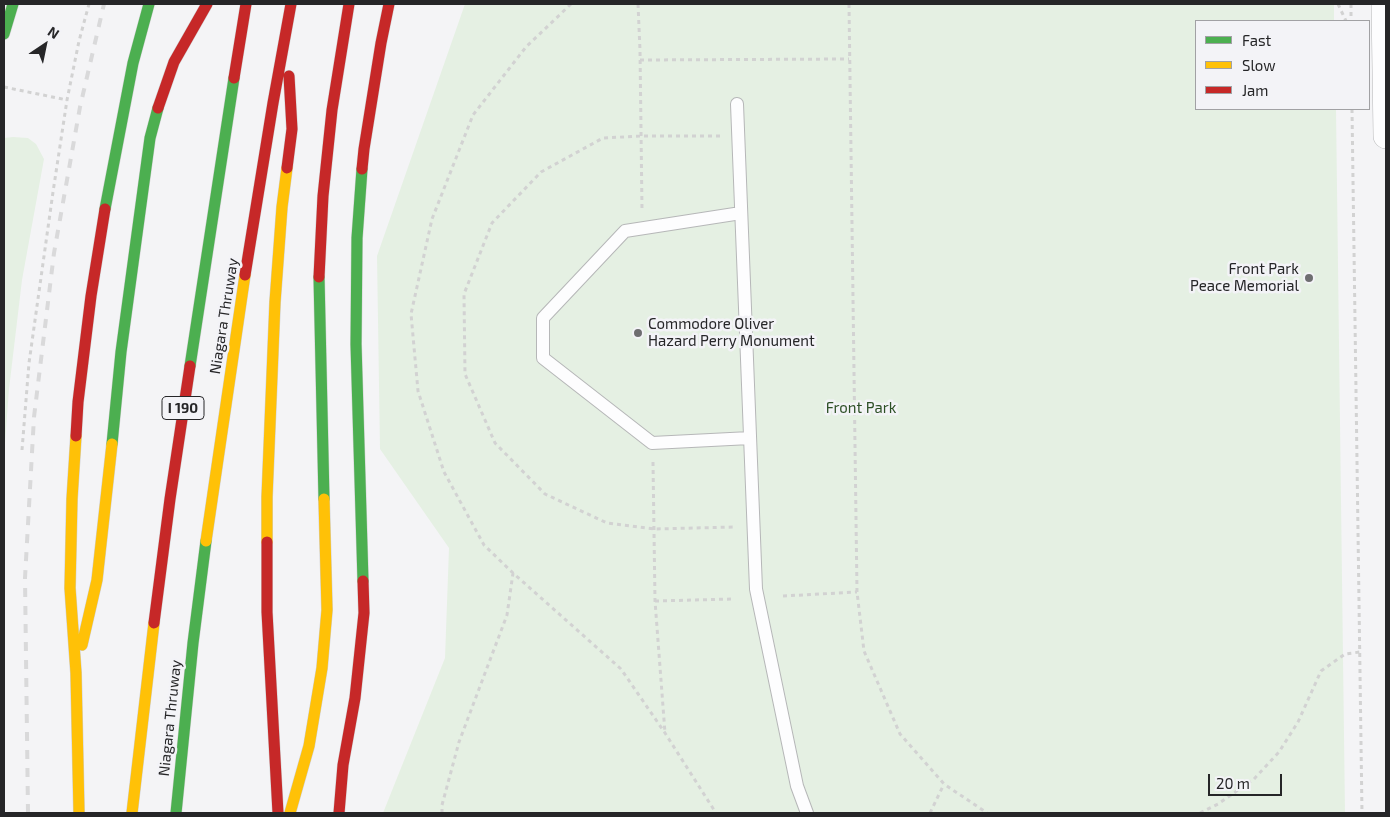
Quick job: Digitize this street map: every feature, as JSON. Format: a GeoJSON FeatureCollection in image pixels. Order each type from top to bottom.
{"type":"FeatureCollection","features":[{"type":"Feature","properties":{"kind":"highway"},"geometry":{"type":"LineString","coordinates":[[4,34],[13,4]]}},
{"type":"Feature","properties":{"kind":"highway"},"geometry":{"type":"LineString","coordinates":[[79,813],[76,674],[70,588],[72,499],[78,402],[91,296],[110,180],[133,63],[148,4]]}},
{"type":"Feature","properties":{"kind":"highway"},"geometry":{"type":"LineString","coordinates":[[76,674],[97,580],[109,481],[121,352],[150,138],[174,62],[207,4]]}},
{"type":"Feature","properties":{"kind":"highway","name":"Niagara Thruway"},"geometry":{"type":"LineString","coordinates":[[132,813],[170,500],[220,163],[246,4]]}},
{"type":"Feature","properties":{"kind":"highway","name":"Niagara Thruway"},"geometry":{"type":"LineString","coordinates":[[176,813],[193,643],[210,510],[235,339],[291,4]]}},
{"type":"Feature","properties":{"kind":"highway"},"geometry":{"type":"LineString","coordinates":[[339,813],[343,765],[357,688],[364,613],[356,354],[357,238],[364,149],[389,4]]}},
{"type":"Feature","properties":{"kind":"highway"},"geometry":{"type":"LineString","coordinates":[[290,813],[309,746],[317,703],[327,610],[319,275],[323,196],[331,119],[348,5]]}},
{"type":"Feature","properties":{"kind":"highway"},"geometry":{"type":"LineString","coordinates":[[278,813],[267,612],[267,497],[277,273],[282,206],[292,129],[286,31]]}},
{"type":"Feature","properties":{"kind":"street"},"geometry":{"type":"LineString","coordinates":[[1384,4],[1386,136]]}},
{"type":"Feature","properties":{"kind":"lane"},"geometry":{"type":"LineString","coordinates":[[737,104],[756,589],[797,786],[807,813]]}},
{"type":"Feature","properties":{"kind":"lane"},"geometry":{"type":"LineString","coordinates":[[741,213],[625,231],[544,318],[543,358],[652,443],[750,438]]}},
{"type":"Feature","properties":{"kind":"path"},"geometry":{"type":"LineString","coordinates":[[22,450],[29,363],[67,100],[89,4]]}},
{"type":"Feature","properties":{"kind":"path"},"geometry":{"type":"LineString","coordinates":[[572,4],[526,47],[474,115],[432,219],[411,314],[418,391],[444,472],[484,545],[621,669],[716,813]]}},
{"type":"Feature","properties":{"kind":"path"},"geometry":{"type":"LineString","coordinates":[[849,4],[857,592],[864,651],[900,734],[944,784],[987,813]]}},
{"type":"Feature","properties":{"kind":"path"},"geometry":{"type":"LineString","coordinates":[[1338,4],[1346,20]]}},
{"type":"Feature","properties":{"kind":"path"},"geometry":{"type":"LineString","coordinates":[[1351,4],[1351,20]]}},
{"type":"Feature","properties":{"kind":"path"},"geometry":{"type":"LineString","coordinates":[[637,5],[643,169],[642,228]]}},
{"type":"Feature","properties":{"kind":"path"},"geometry":{"type":"LineString","coordinates":[[640,60],[849,59]]}},
{"type":"Feature","properties":{"kind":"path"},"geometry":{"type":"LineString","coordinates":[[4,87],[67,100]]}},
{"type":"Feature","properties":{"kind":"path"},"geometry":{"type":"LineString","coordinates":[[1352,110],[1362,813]]}},
{"type":"Feature","properties":{"kind":"path"},"geometry":{"type":"LineString","coordinates":[[664,136],[738,136]]}},
{"type":"Feature","properties":{"kind":"path"},"geometry":{"type":"LineString","coordinates":[[652,443],[655,601],[665,733]]}},
{"type":"Feature","properties":{"kind":"path"},"geometry":{"type":"LineString","coordinates":[[669,529],[754,527]]}},
{"type":"Feature","properties":{"kind":"path"},"geometry":{"type":"LineString","coordinates":[[442,813],[442,805],[459,742],[507,615],[513,573]]}},
{"type":"Feature","properties":{"kind":"path"},"geometry":{"type":"LineString","coordinates":[[783,596],[857,592]]}},
{"type":"Feature","properties":{"kind":"path"},"geometry":{"type":"LineString","coordinates":[[655,601],[732,599]]}},
{"type":"Feature","properties":{"kind":"path"},"geometry":{"type":"LineString","coordinates":[[1200,813],[1218,804],[1254,779],[1279,752],[1298,722],[1321,671],[1345,654],[1360,652]]}},
{"type":"Feature","properties":{"kind":"path"},"geometry":{"type":"LineString","coordinates":[[930,813],[944,784]]}},
{"type":"Feature","properties":{"kind":"green space","name":"Front Park"},"geometry":{"type":"Polygon","coordinates":[[[465,4],[1334,4],[1334,20],[1195,20],[1195,110],[1336,110],[1345,813],[383,813],[445,658],[449,548],[380,449],[377,256],[465,4]]]}},
{"type":"Feature","properties":{"kind":"green space"},"geometry":{"type":"Polygon","coordinates":[[[4,138],[28,138],[36,144],[44,159],[22,280],[9,389],[4,456],[4,138]]]}},
{"type":"Feature","properties":{"kind":"railway"},"geometry":{"type":"LineString","coordinates":[[28,813],[25,578],[34,417],[54,253],[80,107],[104,4]]}},
{"type":"Feature","properties":{"kind":"traffic: fast"},"geometry":{"type":"LineString","coordinates":[[4,34],[13,4]]}},
{"type":"Feature","properties":{"kind":"traffic: fast"},"geometry":{"type":"LineString","coordinates":[[105,209],[133,63],[149,4]]}},
{"type":"Feature","properties":{"kind":"traffic: fast"},"geometry":{"type":"LineString","coordinates":[[190,366],[234,78]]}},
{"type":"Feature","properties":{"kind":"traffic: fast"},"geometry":{"type":"LineString","coordinates":[[112,444],[121,352],[150,138],[158,108]]}},
{"type":"Feature","properties":{"kind":"traffic: fast"},"geometry":{"type":"LineString","coordinates":[[362,169],[357,238],[356,344],[363,581]]}},
{"type":"Feature","properties":{"kind":"traffic: fast"},"geometry":{"type":"LineString","coordinates":[[319,277],[324,499]]}},
{"type":"Feature","properties":{"kind":"traffic: fast"},"geometry":{"type":"LineString","coordinates":[[176,813],[193,643],[206,541]]}},
{"type":"Feature","properties":{"kind":"traffic: slow"},"geometry":{"type":"LineString","coordinates":[[267,542],[275,302],[282,207],[287,168]]}},
{"type":"Feature","properties":{"kind":"traffic: slow"},"geometry":{"type":"LineString","coordinates":[[206,541],[245,275]]}},
{"type":"Feature","properties":{"kind":"traffic: slow"},"geometry":{"type":"LineString","coordinates":[[76,436],[72,499],[70,588],[76,673],[79,813]]}},
{"type":"Feature","properties":{"kind":"traffic: slow"},"geometry":{"type":"LineString","coordinates":[[82,645],[97,580],[112,444]]}},
{"type":"Feature","properties":{"kind":"traffic: slow"},"geometry":{"type":"LineString","coordinates":[[290,813],[309,746],[322,668],[327,610],[324,499]]}},
{"type":"Feature","properties":{"kind":"traffic: slow"},"geometry":{"type":"LineString","coordinates":[[132,813],[154,623]]}},
{"type":"Feature","properties":{"kind":"traffic: jam"},"geometry":{"type":"LineString","coordinates":[[158,108],[174,62],[207,4]]}},
{"type":"Feature","properties":{"kind":"traffic: jam"},"geometry":{"type":"LineString","coordinates":[[234,78],[246,4]]}},
{"type":"Feature","properties":{"kind":"traffic: jam"},"geometry":{"type":"LineString","coordinates":[[245,275],[291,4]]}},
{"type":"Feature","properties":{"kind":"traffic: jam"},"geometry":{"type":"LineString","coordinates":[[319,277],[323,196],[332,110],[349,4]]}},
{"type":"Feature","properties":{"kind":"traffic: jam"},"geometry":{"type":"LineString","coordinates":[[362,169],[381,43],[389,4]]}},
{"type":"Feature","properties":{"kind":"traffic: jam"},"geometry":{"type":"LineString","coordinates":[[287,168],[292,129],[289,76]]}},
{"type":"Feature","properties":{"kind":"traffic: jam"},"geometry":{"type":"LineString","coordinates":[[76,436],[78,402],[91,296],[105,209]]}},
{"type":"Feature","properties":{"kind":"traffic: jam"},"geometry":{"type":"LineString","coordinates":[[154,623],[190,366]]}},
{"type":"Feature","properties":{"kind":"traffic: jam"},"geometry":{"type":"LineString","coordinates":[[267,542],[267,612],[278,813]]}},
{"type":"Feature","properties":{"kind":"traffic: jam"},"geometry":{"type":"LineString","coordinates":[[339,813],[343,765],[355,698],[364,613],[363,581]]}},
{"type":"Feature","properties":{"kind":"place","name":"Front Park Peace Memorial"},"geometry":{"type":"Point","coordinates":[1309,278]}},
{"type":"Feature","properties":{"kind":"place","name":"Commodore Oliver Hazard Perry Monument"},"geometry":{"type":"Point","coordinates":[638,333]}}]}
